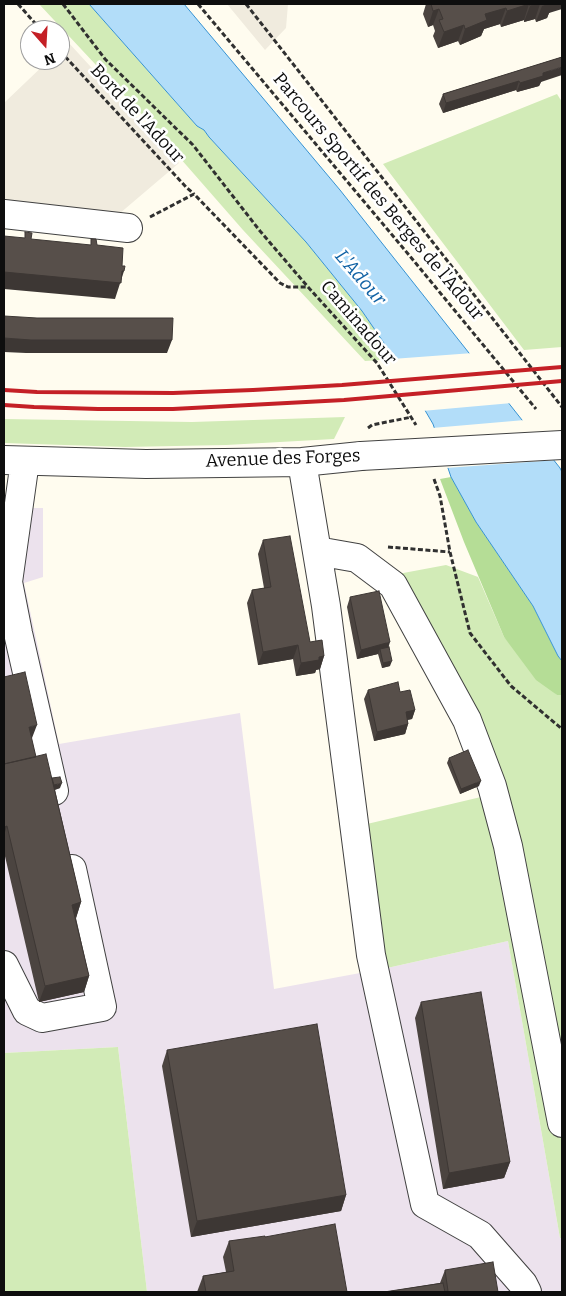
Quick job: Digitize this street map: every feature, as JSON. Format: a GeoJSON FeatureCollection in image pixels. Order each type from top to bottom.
{"type":"FeatureCollection","features":[{"type":"Feature","properties":{"kind":"street"},"geometry":{"type":"LineString","coordinates":[[4,214],[128,228]]}},
{"type":"Feature","properties":{"kind":"street","name":"Avenue des Forges"},"geometry":{"type":"LineString","coordinates":[[14,460],[146,464],[302,462],[361,456],[562,445]]}},
{"type":"Feature","properties":{"kind":"street"},"geometry":{"type":"LineString","coordinates":[[14,460],[8,582],[60,818]]}},
{"type":"Feature","properties":{"kind":"street"},"geometry":{"type":"LineString","coordinates":[[302,462],[326,606],[371,955],[425,1204],[480,1235],[523,1284],[527,1292]]}},
{"type":"Feature","properties":{"kind":"street"},"geometry":{"type":"LineString","coordinates":[[317,551],[357,558],[393,585],[467,720],[492,786],[508,846],[562,1123]]}},
{"type":"Feature","properties":{"kind":"street"},"geometry":{"type":"LineString","coordinates":[[4,966],[27,1011],[42,1018],[102,1007],[67,847]]}},
{"type":"Feature","properties":{"kind":"path"},"geometry":{"type":"LineString","coordinates":[[18,4],[32,20]]}},
{"type":"Feature","properties":{"kind":"path","name":"Caminadour"},"geometry":{"type":"LineString","coordinates":[[63,4],[105,60],[193,145],[260,231],[377,363],[420,431]]}},
{"type":"Feature","properties":{"kind":"path","name":"Parcours Sportif des Berges de l'Adour"},"geometry":{"type":"LineString","coordinates":[[198,4],[536,409]]}},
{"type":"Feature","properties":{"kind":"path"},"geometry":{"type":"LineString","coordinates":[[246,4],[562,407]]}},
{"type":"Feature","properties":{"kind":"path","name":"Bord de l'Adour"},"geometry":{"type":"LineString","coordinates":[[70,62],[187,188],[280,283],[288,287],[308,287]]}},
{"type":"Feature","properties":{"kind":"path"},"geometry":{"type":"LineString","coordinates":[[128,228],[194,194]]}},
{"type":"Feature","properties":{"kind":"path"},"geometry":{"type":"LineString","coordinates":[[433,476],[440,496],[450,552],[470,633],[512,686],[562,729]]}},
{"type":"Feature","properties":{"kind":"path"},"geometry":{"type":"LineString","coordinates":[[357,558],[382,547],[450,552]]}},
{"type":"Feature","properties":{"kind":"shaded area"},"geometry":{"type":"Polygon","coordinates":[[[227,4],[288,4],[286,28],[265,50],[227,4]]]}},
{"type":"Feature","properties":{"kind":"shaded area"},"geometry":{"type":"Polygon","coordinates":[[[70,44],[179,163],[119,214],[4,202],[4,103],[39,70],[70,70],[70,44]]]}},
{"type":"Feature","properties":{"kind":"shaded area"},"geometry":{"type":"Polygon","coordinates":[[[4,508],[43,508],[43,577],[24,583],[59,744],[240,713],[274,989],[387,968],[508,941],[560,1238],[562,1238],[562,1292],[147,1292],[118,1047],[4,1053],[4,508]]]}},
{"type":"Feature","properties":{"kind":"green space"},"geometry":{"type":"Polygon","coordinates":[[[39,4],[89,4],[197,126],[204,130],[306,242],[362,311],[395,359],[365,361],[243,230],[138,110],[70,37],[70,20],[54,20],[39,4]]]}},
{"type":"Feature","properties":{"kind":"green space"},"geometry":{"type":"Polygon","coordinates":[[[557,94],[562,102],[562,347],[524,350],[383,164],[557,94]]]}},
{"type":"Feature","properties":{"kind":"green space"},"geometry":{"type":"Polygon","coordinates":[[[345,417],[334,439],[226,445],[125,447],[4,443],[4,419],[192,422],[345,417]]]}},
{"type":"Feature","properties":{"kind":"green space"},"geometry":{"type":"Polygon","coordinates":[[[451,477],[476,522],[533,606],[562,661],[562,695],[557,695],[536,680],[504,637],[440,479],[451,477]]]}},
{"type":"Feature","properties":{"kind":"green space"},"geometry":{"type":"Polygon","coordinates":[[[446,565],[478,577],[504,637],[557,695],[562,695],[562,1238],[560,1238],[508,941],[387,968],[367,824],[502,792],[398,574],[446,565]]]}},
{"type":"Feature","properties":{"kind":"green space"},"geometry":{"type":"Polygon","coordinates":[[[118,1047],[147,1292],[4,1292],[4,1053],[118,1047]]]}},
{"type":"Feature","properties":{"kind":"water","name":"L'Adour"},"geometry":{"type":"Polygon","coordinates":[[[89,4],[184,4],[340,190],[560,468],[562,472],[562,661],[533,606],[476,522],[451,477],[433,424],[395,359],[362,311],[306,242],[204,130],[197,126],[89,4]]]}},
{"type":"Feature","properties":{"kind":"pier"},"geometry":{"type":"Polygon","coordinates":[[[473,353],[512,403],[422,411],[392,359],[473,353]]]}},
{"type":"Feature","properties":{"kind":"pier"},"geometry":{"type":"Polygon","coordinates":[[[525,420],[557,460],[446,468],[432,428],[525,420]]]}},
{"type":"Feature","properties":{"kind":"building"},"geometry":{"type":"Polygon","coordinates":[[[431,4],[529,4],[507,11],[506,8],[485,14],[487,20],[465,29],[464,25],[444,32],[439,20],[443,19],[439,9],[433,11],[431,4]]]}},
{"type":"Feature","properties":{"kind":"building"},"geometry":{"type":"Polygon","coordinates":[[[562,57],[562,67],[543,73],[543,76],[520,83],[519,81],[446,103],[443,94],[562,57]]]}},
{"type":"Feature","properties":{"kind":"building"},"geometry":{"type":"Polygon","coordinates":[[[25,232],[32,233],[31,239],[91,245],[91,239],[96,239],[97,245],[123,248],[122,266],[125,266],[124,271],[122,271],[121,283],[4,272],[4,236],[25,238],[25,232]]]}},
{"type":"Feature","properties":{"kind":"building"},"geometry":{"type":"Polygon","coordinates":[[[4,316],[37,318],[173,318],[172,340],[31,340],[4,338],[4,316]]]}},
{"type":"Feature","properties":{"kind":"building"},"geometry":{"type":"Polygon","coordinates":[[[290,536],[310,642],[322,640],[324,656],[319,657],[319,660],[301,663],[298,645],[263,652],[252,590],[271,587],[263,540],[290,536]]]}},
{"type":"Feature","properties":{"kind":"building"},"geometry":{"type":"Polygon","coordinates":[[[379,591],[390,642],[361,650],[350,597],[379,591]]]}},
{"type":"Feature","properties":{"kind":"building"},"geometry":{"type":"Polygon","coordinates":[[[389,647],[392,661],[383,663],[380,649],[389,647]]]}},
{"type":"Feature","properties":{"kind":"building"},"geometry":{"type":"Polygon","coordinates":[[[25,672],[37,725],[29,727],[36,757],[4,764],[4,677],[25,672]]]}},
{"type":"Feature","properties":{"kind":"building"},"geometry":{"type":"Polygon","coordinates":[[[398,682],[400,692],[410,690],[415,710],[406,712],[408,724],[377,732],[368,690],[398,682]]]}},
{"type":"Feature","properties":{"kind":"building"},"geometry":{"type":"Polygon","coordinates":[[[468,750],[481,781],[461,789],[449,758],[468,750]]]}},
{"type":"Feature","properties":{"kind":"building"},"geometry":{"type":"Polygon","coordinates":[[[46,754],[81,902],[72,905],[89,976],[45,986],[7,826],[4,827],[4,764],[46,754]]]}},
{"type":"Feature","properties":{"kind":"building"},"geometry":{"type":"Polygon","coordinates":[[[60,777],[62,783],[54,785],[52,778],[60,777]]]}},
{"type":"Feature","properties":{"kind":"building"},"geometry":{"type":"Polygon","coordinates":[[[481,992],[510,1162],[449,1173],[421,1002],[481,992]]]}},
{"type":"Feature","properties":{"kind":"building"},"geometry":{"type":"Polygon","coordinates":[[[317,1024],[346,1195],[197,1221],[167,1050],[317,1024]]]}},
{"type":"Feature","properties":{"kind":"building"},"geometry":{"type":"Polygon","coordinates":[[[335,1224],[347,1292],[206,1292],[203,1276],[234,1271],[229,1241],[265,1237],[335,1224]]]}},
{"type":"Feature","properties":{"kind":"building"},"geometry":{"type":"Polygon","coordinates":[[[493,1262],[498,1292],[442,1292],[448,1291],[445,1270],[493,1262]]]}},
{"type":"Feature","properties":{"kind":"building"},"geometry":{"type":"Polygon","coordinates":[[[443,1283],[445,1292],[384,1292],[443,1283]]]}},
{"type":"Feature","properties":{"kind":"railway"},"geometry":{"type":"LineString","coordinates":[[4,390],[173,393],[253,390],[342,385],[562,367]]}},
{"type":"Feature","properties":{"kind":"railway"},"geometry":{"type":"LineString","coordinates":[[4,405],[98,409],[173,409],[344,400],[562,381]]}}]}
